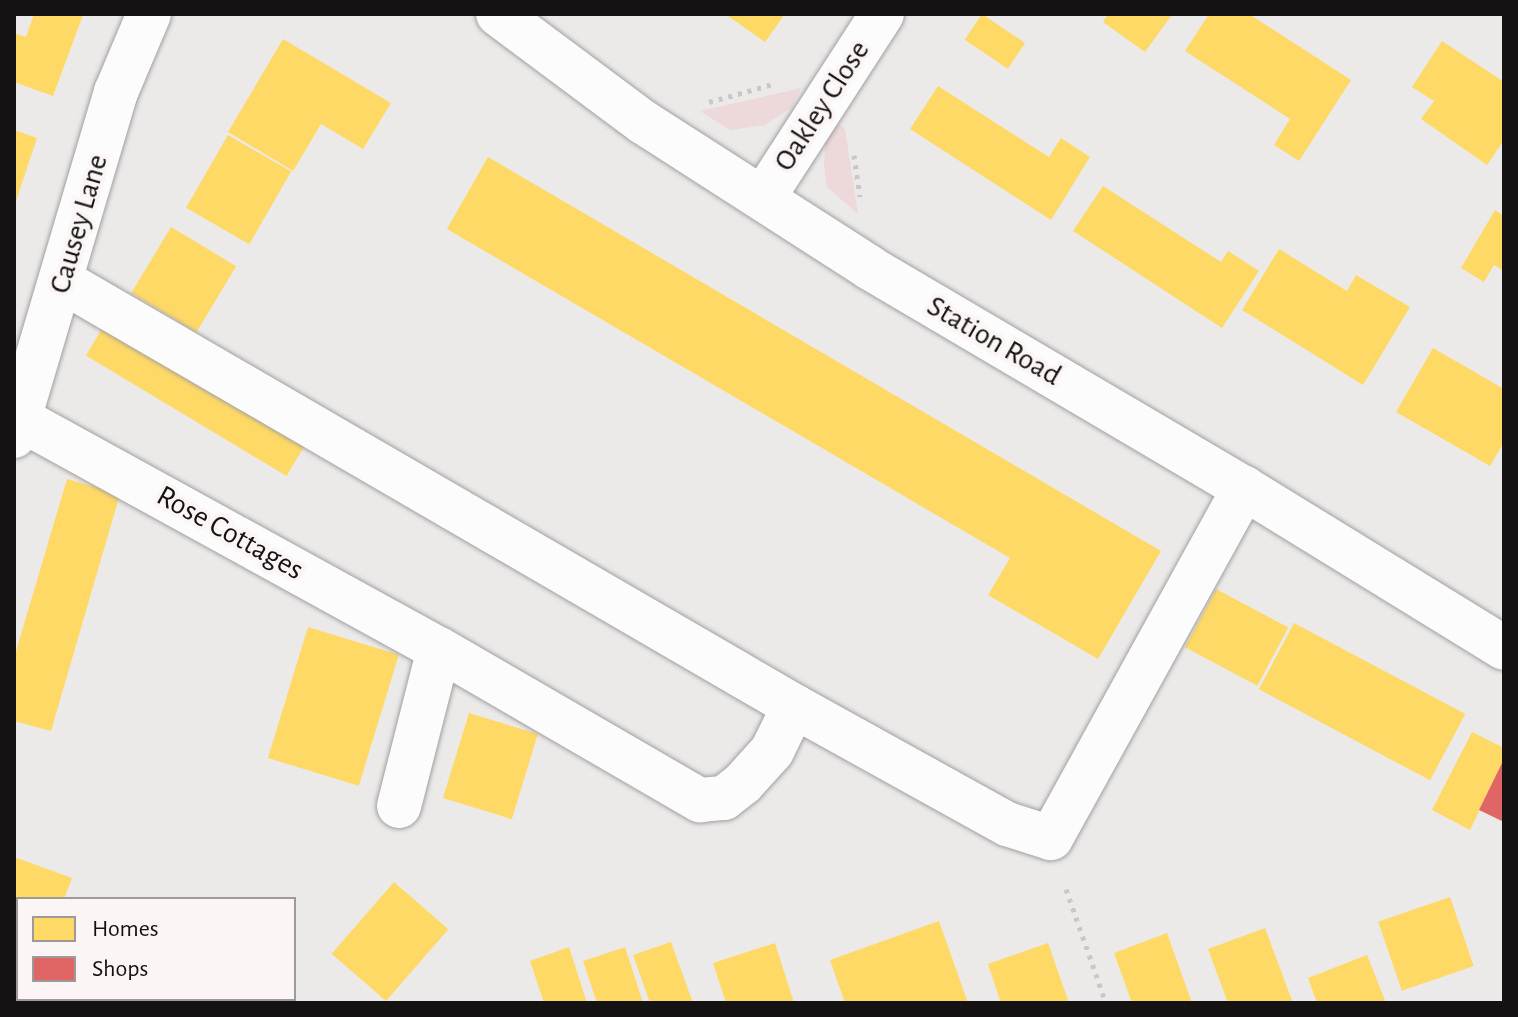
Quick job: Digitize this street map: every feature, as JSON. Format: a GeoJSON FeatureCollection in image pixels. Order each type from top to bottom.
{"type":"FeatureCollection","features":[{"type":"Feature","properties":{"kind":"street","name":"Causey Lane"},"geometry":{"type":"LineString","coordinates":[[17,428],[116,92],[149,14]]}},
{"type":"Feature","properties":{"kind":"street","name":"Station Road"},"geometry":{"type":"LineString","coordinates":[[498,14],[643,122],[870,268],[1244,488],[1504,648]]}},
{"type":"Feature","properties":{"kind":"street","name":"Oakley Close"},"geometry":{"type":"LineString","coordinates":[[763,198],[882,14]]}},
{"type":"Feature","properties":{"kind":"street"},"geometry":{"type":"LineString","coordinates":[[62,281],[794,706],[1007,824],[1051,838],[1244,488]]}},
{"type":"Feature","properties":{"kind":"street","name":"Rose Cottages"},"geometry":{"type":"LineString","coordinates":[[17,428],[439,649],[700,800],[710,802],[733,793],[757,770],[772,751],[794,706]]}},
{"type":"Feature","properties":{"kind":"street"},"geometry":{"type":"LineString","coordinates":[[399,806],[439,649]]}},
{"type":"Feature","properties":{"kind":"path"},"geometry":{"type":"LineString","coordinates":[[1051,838],[1106,1003]]}},
{"type":"Feature","properties":{"kind":"shaded area"},"geometry":{"type":"Polygon","coordinates":[[[801,88],[792,107],[765,125],[730,130],[700,111],[801,88]]]}},
{"type":"Feature","properties":{"kind":"shaded area"},"geometry":{"type":"Polygon","coordinates":[[[834,121],[845,129],[858,214],[827,187],[824,163],[826,136],[834,121]]]}},
{"type":"Feature","properties":{"kind":"building: Homes"},"geometry":{"type":"Polygon","coordinates":[[[34,14],[83,15],[53,96],[14,82],[14,33],[26,37],[34,14]]]}},
{"type":"Feature","properties":{"kind":"building: Homes"},"geometry":{"type":"Polygon","coordinates":[[[725,14],[785,14],[765,42],[725,14]]]}},
{"type":"Feature","properties":{"kind":"building: Homes"},"geometry":{"type":"Polygon","coordinates":[[[982,14],[1025,43],[1008,69],[965,40],[982,14]]]}},
{"type":"Feature","properties":{"kind":"building: Homes"},"geometry":{"type":"Polygon","coordinates":[[[1108,14],[1171,16],[1145,52],[1103,22],[1108,14]]]}},
{"type":"Feature","properties":{"kind":"building: Homes"},"geometry":{"type":"Polygon","coordinates":[[[1209,14],[1249,14],[1351,80],[1299,161],[1274,145],[1290,119],[1185,51],[1209,14]]]}},
{"type":"Feature","properties":{"kind":"building: Homes"},"geometry":{"type":"Polygon","coordinates":[[[283,39],[391,103],[363,149],[321,124],[293,171],[228,132],[283,39]]]}},
{"type":"Feature","properties":{"kind":"building: Homes"},"geometry":{"type":"Polygon","coordinates":[[[1442,41],[1504,82],[1504,140],[1487,165],[1421,119],[1434,101],[1412,87],[1442,41]]]}},
{"type":"Feature","properties":{"kind":"building: Homes"},"geometry":{"type":"Polygon","coordinates":[[[938,86],[1049,157],[1061,138],[1090,157],[1051,220],[910,129],[938,86]]]}},
{"type":"Feature","properties":{"kind":"building: Homes"},"geometry":{"type":"Polygon","coordinates":[[[14,130],[37,138],[15,204],[14,204],[14,130]]]}},
{"type":"Feature","properties":{"kind":"building: Homes"},"geometry":{"type":"Polygon","coordinates":[[[228,135],[291,171],[249,244],[186,208],[228,135]]]}},
{"type":"Feature","properties":{"kind":"building: Homes"},"geometry":{"type":"Polygon","coordinates":[[[488,157],[1161,551],[1098,659],[988,595],[1010,558],[447,229],[488,157]]]}},
{"type":"Feature","properties":{"kind":"building: Homes"},"geometry":{"type":"Polygon","coordinates":[[[1103,186],[1221,262],[1228,251],[1259,271],[1222,328],[1073,231],[1103,186]]]}},
{"type":"Feature","properties":{"kind":"building: Homes"},"geometry":{"type":"Polygon","coordinates":[[[1495,210],[1504,216],[1504,271],[1494,265],[1484,282],[1461,268],[1495,210]]]}},
{"type":"Feature","properties":{"kind":"building: Homes"},"geometry":{"type":"Polygon","coordinates":[[[171,227],[236,266],[196,332],[131,293],[171,227]]]}},
{"type":"Feature","properties":{"kind":"building: Homes"},"geometry":{"type":"Polygon","coordinates":[[[1279,249],[1347,291],[1356,275],[1410,307],[1363,385],[1242,310],[1279,249]]]}},
{"type":"Feature","properties":{"kind":"building: Homes"},"geometry":{"type":"Polygon","coordinates":[[[106,322],[307,443],[286,476],[86,355],[106,322]]]}},
{"type":"Feature","properties":{"kind":"building: Homes"},"geometry":{"type":"Polygon","coordinates":[[[1433,348],[1504,389],[1504,442],[1490,466],[1396,412],[1433,348]]]}},
{"type":"Feature","properties":{"kind":"building: Homes"},"geometry":{"type":"Polygon","coordinates":[[[67,479],[120,494],[51,731],[14,721],[14,658],[67,479]]]}},
{"type":"Feature","properties":{"kind":"building: Homes"},"geometry":{"type":"Polygon","coordinates":[[[1216,589],[1288,627],[1257,686],[1185,647],[1216,589]]]}},
{"type":"Feature","properties":{"kind":"building: Homes"},"geometry":{"type":"Polygon","coordinates":[[[1294,623],[1465,714],[1430,780],[1259,689],[1294,623]]]}},
{"type":"Feature","properties":{"kind":"building: Homes"},"geometry":{"type":"Polygon","coordinates":[[[308,627],[399,655],[359,786],[268,758],[308,627]]]}},
{"type":"Feature","properties":{"kind":"building: Homes"},"geometry":{"type":"Polygon","coordinates":[[[469,713],[538,734],[512,819],[443,798],[469,713]]]}},
{"type":"Feature","properties":{"kind":"building: Homes"},"geometry":{"type":"Polygon","coordinates":[[[1472,732],[1504,748],[1504,759],[1470,830],[1432,810],[1472,732]]]}},
{"type":"Feature","properties":{"kind":"building: Homes"},"geometry":{"type":"Polygon","coordinates":[[[14,857],[72,878],[65,897],[16,897],[14,997],[14,857]]]}},
{"type":"Feature","properties":{"kind":"building: Homes"},"geometry":{"type":"Polygon","coordinates":[[[394,882],[448,929],[386,1001],[332,954],[394,882]]]}},
{"type":"Feature","properties":{"kind":"building: Homes"},"geometry":{"type":"Polygon","coordinates":[[[1450,897],[1474,966],[1402,991],[1378,922],[1450,897]]]}},
{"type":"Feature","properties":{"kind":"building: Homes"},"geometry":{"type":"Polygon","coordinates":[[[939,921],[968,1003],[845,1003],[830,960],[939,921]]]}},
{"type":"Feature","properties":{"kind":"building: Homes"},"geometry":{"type":"Polygon","coordinates":[[[1265,928],[1293,1003],[1228,1003],[1208,949],[1265,928]]]}},
{"type":"Feature","properties":{"kind":"building: Homes"},"geometry":{"type":"Polygon","coordinates":[[[1167,933],[1192,1003],[1132,1003],[1114,953],[1167,933]]]}},
{"type":"Feature","properties":{"kind":"building: Homes"},"geometry":{"type":"Polygon","coordinates":[[[671,942],[693,1003],[650,1003],[633,955],[671,942]]]}},
{"type":"Feature","properties":{"kind":"building: Homes"},"geometry":{"type":"Polygon","coordinates":[[[775,943],[794,1003],[726,1003],[713,963],[775,943]]]}},
{"type":"Feature","properties":{"kind":"building: Homes"},"geometry":{"type":"Polygon","coordinates":[[[1048,943],[1069,1003],[1001,1003],[988,964],[1048,943]]]}},
{"type":"Feature","properties":{"kind":"building: Homes"},"geometry":{"type":"Polygon","coordinates":[[[569,947],[587,1003],[544,1003],[530,961],[569,947]]]}},
{"type":"Feature","properties":{"kind":"building: Homes"},"geometry":{"type":"Polygon","coordinates":[[[625,947],[643,1003],[597,1003],[583,961],[625,947]]]}},
{"type":"Feature","properties":{"kind":"building: Homes"},"geometry":{"type":"Polygon","coordinates":[[[1367,955],[1386,1003],[1317,1003],[1308,978],[1367,955]]]}},
{"type":"Feature","properties":{"kind":"building: Shops"},"geometry":{"type":"Polygon","coordinates":[[[1504,759],[1504,822],[1479,810],[1504,759]]]}}]}
